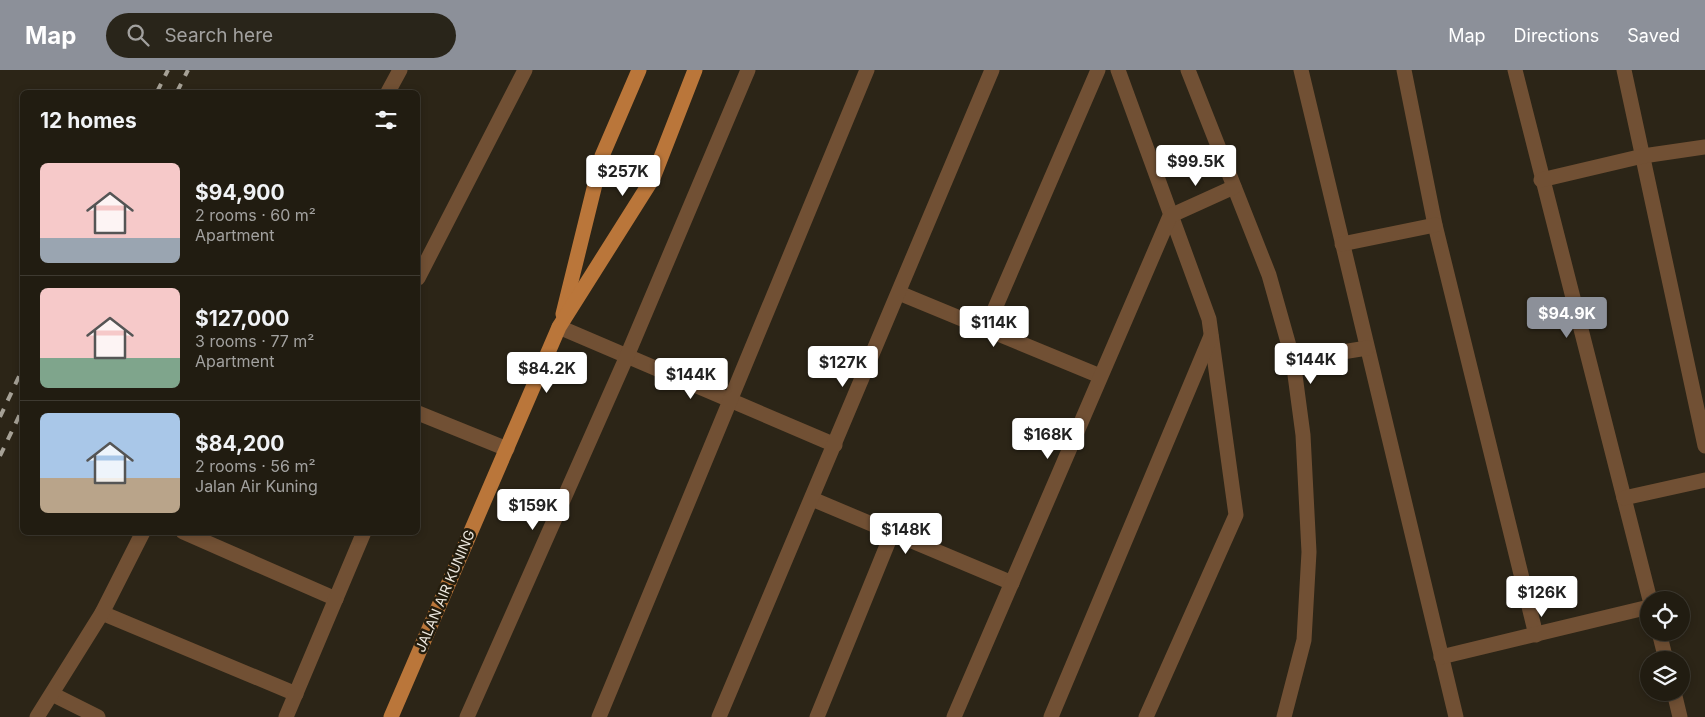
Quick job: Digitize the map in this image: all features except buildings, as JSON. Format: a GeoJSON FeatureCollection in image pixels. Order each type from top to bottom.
{"type":"FeatureCollection","features":[{"type":"Feature","properties":{"kind":"main road","name":"JALAN AIR KUNING"},"geometry":{"type":"LineString","coordinates":[[391,717],[559,327],[602,156],[639,70]]}},
{"type":"Feature","properties":{"kind":"main road","name":"JALAN AIR KUNING"},"geometry":{"type":"LineString","coordinates":[[559,327],[653,178],[694,70]]}},
{"type":"Feature","properties":{"kind":"street"},"geometry":{"type":"LineString","coordinates":[[389,90],[400,70]]}},
{"type":"Feature","properties":{"kind":"street"},"geometry":{"type":"LineString","coordinates":[[420,274],[516,77],[525,70]]}},
{"type":"Feature","properties":{"kind":"street"},"geometry":{"type":"LineString","coordinates":[[467,717],[627,356],[748,70]]}},
{"type":"Feature","properties":{"kind":"street"},"geometry":{"type":"LineString","coordinates":[[599,717],[867,70]]}},
{"type":"Feature","properties":{"kind":"street"},"geometry":{"type":"LineString","coordinates":[[719,717],[992,70]]}},
{"type":"Feature","properties":{"kind":"street"},"geometry":{"type":"LineString","coordinates":[[986,329],[1098,70]]}},
{"type":"Feature","properties":{"kind":"street"},"geometry":{"type":"LineString","coordinates":[[1118,70],[1209,319],[1236,515],[1146,717]]}},
{"type":"Feature","properties":{"kind":"street"},"geometry":{"type":"LineString","coordinates":[[1188,70],[1269,274],[1292,360],[1303,435],[1309,552],[1304,640],[1284,717]]}},
{"type":"Feature","properties":{"kind":"street"},"geometry":{"type":"LineString","coordinates":[[1301,70],[1456,717]]}},
{"type":"Feature","properties":{"kind":"street"},"geometry":{"type":"LineString","coordinates":[[1404,70],[1435,225],[1536,635]]}},
{"type":"Feature","properties":{"kind":"street"},"geometry":{"type":"LineString","coordinates":[[1514,70],[1648,591]]}},
{"type":"Feature","properties":{"kind":"street"},"geometry":{"type":"LineString","coordinates":[[1624,70],[1705,446]]}},
{"type":"Feature","properties":{"kind":"street"},"geometry":{"type":"LineString","coordinates":[[1542,180],[1643,156],[1705,147]]}},
{"type":"Feature","properties":{"kind":"street"},"geometry":{"type":"LineString","coordinates":[[954,717],[1170,216],[1234,187]]}},
{"type":"Feature","properties":{"kind":"street"},"geometry":{"type":"LineString","coordinates":[[1342,244],[1435,225]]}},
{"type":"Feature","properties":{"kind":"street"},"geometry":{"type":"LineString","coordinates":[[899,293],[1100,376]]}},
{"type":"Feature","properties":{"kind":"street"},"geometry":{"type":"LineString","coordinates":[[559,327],[835,445]]}},
{"type":"Feature","properties":{"kind":"street"},"geometry":{"type":"LineString","coordinates":[[1051,717],[1211,335]]}},
{"type":"Feature","properties":{"kind":"street"},"geometry":{"type":"LineString","coordinates":[[1292,360],[1367,348]]}},
{"type":"Feature","properties":{"kind":"street"},"geometry":{"type":"LineString","coordinates":[[420,415],[507,449]]}},
{"type":"Feature","properties":{"kind":"street"},"geometry":{"type":"LineString","coordinates":[[1624,498],[1705,480]]}},
{"type":"Feature","properties":{"kind":"street"},"geometry":{"type":"LineString","coordinates":[[812,499],[1012,583]]}},
{"type":"Feature","properties":{"kind":"street"},"geometry":{"type":"LineString","coordinates":[[817,717],[892,533]]}},
{"type":"Feature","properties":{"kind":"street"},"geometry":{"type":"LineString","coordinates":[[37,717],[102,614],[142,535]]}},
{"type":"Feature","properties":{"kind":"street"},"geometry":{"type":"LineString","coordinates":[[190,535],[336,599]]}},
{"type":"Feature","properties":{"kind":"street"},"geometry":{"type":"LineString","coordinates":[[286,717],[363,535]]}},
{"type":"Feature","properties":{"kind":"street"},"geometry":{"type":"LineString","coordinates":[[1441,657],[1640,609]]}},
{"type":"Feature","properties":{"kind":"street"},"geometry":{"type":"LineString","coordinates":[[102,614],[296,694]]}},
{"type":"Feature","properties":{"kind":"street"},"geometry":{"type":"LineString","coordinates":[[52,694],[98,717]]}},
{"type":"Feature","properties":{"kind":"street"},"geometry":{"type":"LineString","coordinates":[[1676,701],[1680,717]]}},
{"type":"Feature","properties":{"kind":"railway"},"geometry":{"type":"LineString","coordinates":[[158,90],[168,70]]}},
{"type":"Feature","properties":{"kind":"railway"},"geometry":{"type":"LineString","coordinates":[[178,90],[188,70]]}},
{"type":"Feature","properties":{"kind":"railway"},"geometry":{"type":"LineString","coordinates":[[0,417],[20,374]]}},
{"type":"Feature","properties":{"kind":"railway"},"geometry":{"type":"LineString","coordinates":[[0,456],[20,414]]}}]}
